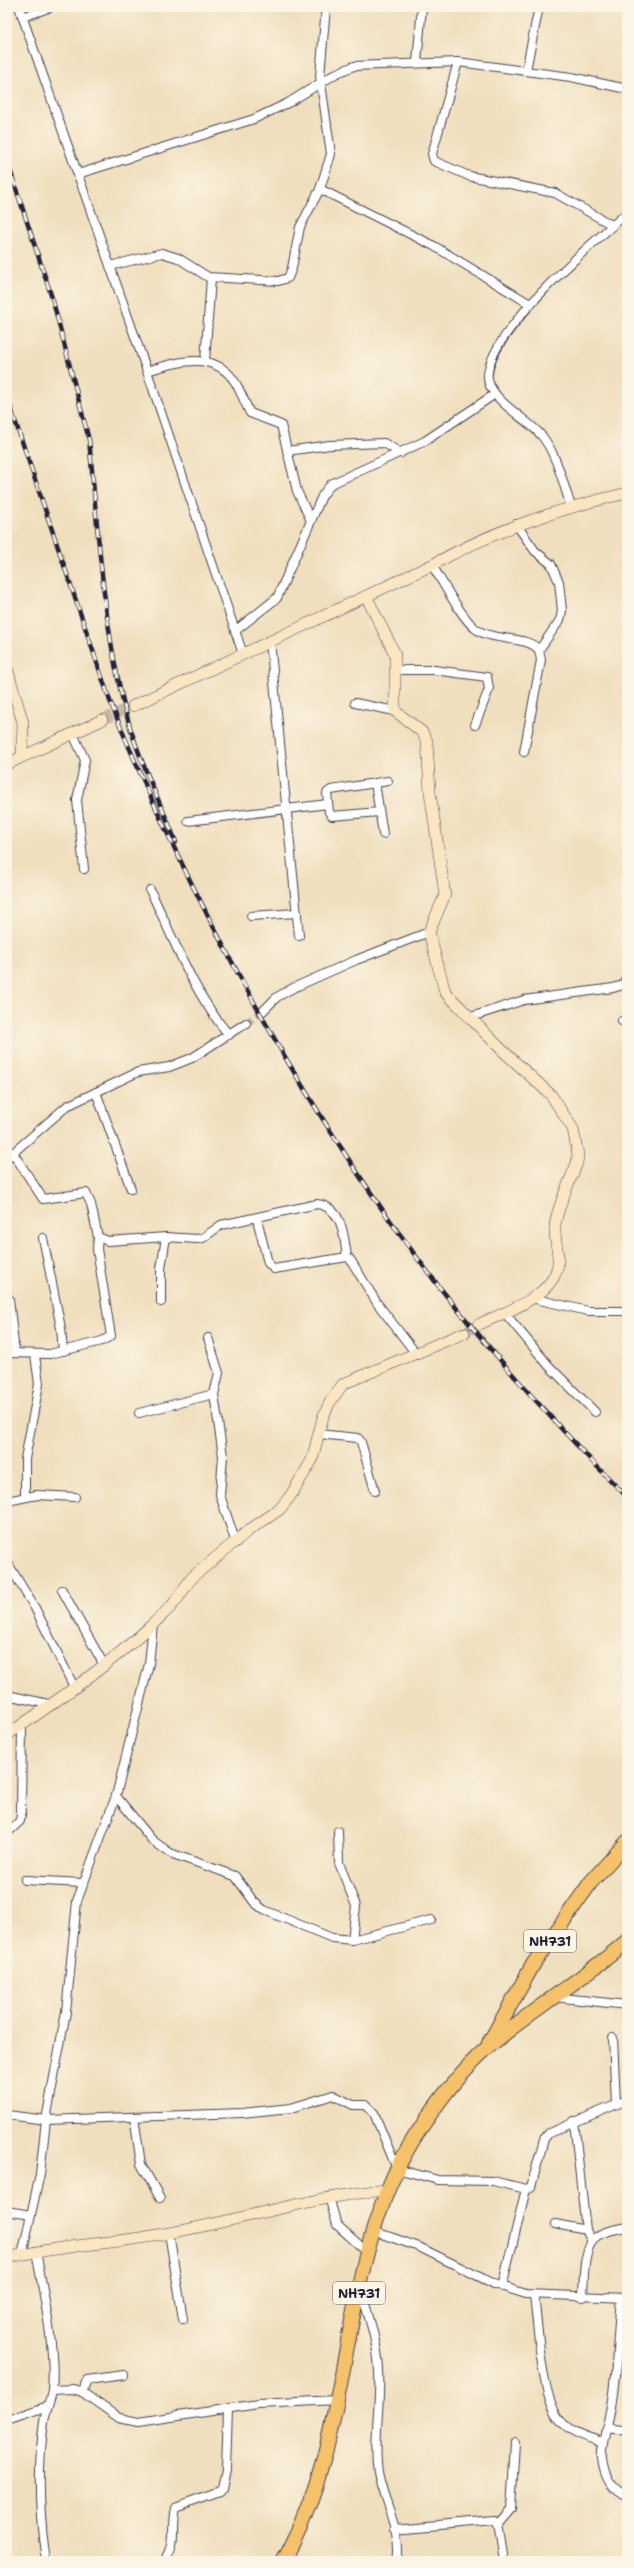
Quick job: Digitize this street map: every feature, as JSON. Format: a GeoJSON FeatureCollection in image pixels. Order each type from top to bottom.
{"type":"FeatureCollection","features":[{"type":"Feature","properties":{"kind":"highway","name":"NH731"},"geometry":{"type":"LineString","coordinates":[[486,2049],[534,1963],[591,1882],[627,1842]]}},
{"type":"Feature","properties":{"kind":"highway","name":"NH731"},"geometry":{"type":"LineString","coordinates":[[283,2561],[311,2501],[323,2464],[367,2252],[387,2190],[397,2169],[420,2128],[438,2103],[456,2080],[486,2049],[627,1941]]}},
{"type":"Feature","properties":{"kind":"street"},"geometry":{"type":"LineString","coordinates":[[19,7],[147,372],[243,654]]}},
{"type":"Feature","properties":{"kind":"street"},"geometry":{"type":"LineString","coordinates":[[23,17],[51,7]]}},
{"type":"Feature","properties":{"kind":"street"},"geometry":{"type":"LineString","coordinates":[[110,266],[162,253],[178,258],[211,278],[278,281],[288,278],[292,268],[300,228],[320,189],[331,154],[320,69],[326,7]]}},
{"type":"Feature","properties":{"kind":"street"},"geometry":{"type":"LineString","coordinates":[[417,62],[422,7]]}},
{"type":"Feature","properties":{"kind":"street"},"geometry":{"type":"LineString","coordinates":[[526,70],[538,7]]}},
{"type":"Feature","properties":{"kind":"street"},"geometry":{"type":"LineString","coordinates":[[78,174],[254,119],[354,66],[417,62],[458,62],[526,70],[627,90]]}},
{"type":"Feature","properties":{"kind":"street"},"geometry":{"type":"LineString","coordinates":[[458,62],[432,154],[434,161],[470,176],[555,193],[612,225]]}},
{"type":"Feature","properties":{"kind":"street"},"geometry":{"type":"LineString","coordinates":[[320,189],[434,246],[530,304]]}},
{"type":"Feature","properties":{"kind":"street"},"geometry":{"type":"LineString","coordinates":[[571,506],[557,465],[543,437],[495,394],[488,378],[490,360],[495,349],[530,304],[612,225],[627,213]]}},
{"type":"Feature","properties":{"kind":"street"},"geometry":{"type":"LineString","coordinates":[[204,362],[211,278]]}},
{"type":"Feature","properties":{"kind":"street"},"geometry":{"type":"LineString","coordinates":[[147,372],[178,362],[204,362],[225,371],[234,380],[250,413],[279,423],[297,491],[311,521]]}},
{"type":"Feature","properties":{"kind":"street"},"geometry":{"type":"LineString","coordinates":[[235,631],[277,598],[322,496],[331,484],[401,453],[443,430],[495,394]]}},
{"type":"Feature","properties":{"kind":"street"},"geometry":{"type":"LineString","coordinates":[[287,451],[330,445],[384,443],[401,453]]}},
{"type":"Feature","properties":{"kind":"street"},"geometry":{"type":"LineString","coordinates":[[133,706],[432,565],[468,545],[516,524],[571,506],[627,493]]}},
{"type":"Feature","properties":{"kind":"street"},"geometry":{"type":"LineString","coordinates":[[516,524],[535,551],[551,564],[560,582],[562,612],[560,620],[539,650]]}},
{"type":"Feature","properties":{"kind":"street"},"geometry":{"type":"LineString","coordinates":[[432,565],[475,629],[488,636],[530,644],[539,650],[541,660],[524,752]]}},
{"type":"Feature","properties":{"kind":"street"},"geometry":{"type":"LineString","coordinates":[[366,596],[395,654],[395,711]]}},
{"type":"Feature","properties":{"kind":"street"},"geometry":{"type":"LineString","coordinates":[[270,641],[299,936]]}},
{"type":"Feature","properties":{"kind":"street"},"geometry":{"type":"LineString","coordinates":[[7,668],[23,723],[22,757]]}},
{"type":"Feature","properties":{"kind":"street"},"geometry":{"type":"LineString","coordinates":[[396,670],[434,670],[487,677],[489,689],[475,725]]}},
{"type":"Feature","properties":{"kind":"street"},"geometry":{"type":"LineString","coordinates":[[355,703],[395,711],[422,732],[427,741],[430,792],[445,895],[429,932],[445,992],[452,1002],[471,1017],[501,1049],[551,1095],[576,1138],[578,1155],[577,1163],[555,1221],[558,1262],[556,1276],[549,1285],[530,1298],[478,1325]]}},
{"type":"Feature","properties":{"kind":"street"},"geometry":{"type":"LineString","coordinates":[[7,764],[102,720]]}},
{"type":"Feature","properties":{"kind":"street"},"geometry":{"type":"LineString","coordinates":[[73,734],[85,760],[77,800],[84,870]]}},
{"type":"Feature","properties":{"kind":"street"},"geometry":{"type":"LineString","coordinates":[[379,812],[334,817],[330,814],[327,794],[330,790],[388,781]]}},
{"type":"Feature","properties":{"kind":"street"},"geometry":{"type":"LineString","coordinates":[[375,783],[383,834]]}},
{"type":"Feature","properties":{"kind":"street"},"geometry":{"type":"LineString","coordinates":[[188,821],[328,804]]}},
{"type":"Feature","properties":{"kind":"street"},"geometry":{"type":"LineString","coordinates":[[150,890],[200,994],[213,1016],[229,1035]]}},
{"type":"Feature","properties":{"kind":"street"},"geometry":{"type":"LineString","coordinates":[[251,916],[297,913]]}},
{"type":"Feature","properties":{"kind":"street"},"geometry":{"type":"LineString","coordinates":[[262,1012],[277,997],[293,988],[356,960],[429,932]]}},
{"type":"Feature","properties":{"kind":"street"},"geometry":{"type":"LineString","coordinates":[[471,1017],[524,1000],[581,994],[625,984],[627,976]]}},
{"type":"Feature","properties":{"kind":"street"},"geometry":{"type":"LineString","coordinates":[[9,1299],[11,1353],[35,1355],[63,1351],[102,1341],[111,1336],[97,1249],[98,1238],[91,1204],[86,1193],[42,1199],[10,1155],[58,1112],[138,1072],[169,1067],[192,1058],[246,1023]]}},
{"type":"Feature","properties":{"kind":"street"},"geometry":{"type":"LineString","coordinates":[[96,1092],[131,1189]]}},
{"type":"Feature","properties":{"kind":"street"},"geometry":{"type":"LineString","coordinates":[[98,1238],[108,1240],[166,1237],[203,1238],[221,1225],[317,1204],[325,1205],[343,1226],[347,1257],[354,1263],[377,1303],[417,1355]]}},
{"type":"Feature","properties":{"kind":"street"},"geometry":{"type":"LineString","coordinates":[[257,1218],[268,1263],[274,1269],[347,1257]]}},
{"type":"Feature","properties":{"kind":"street"},"geometry":{"type":"LineString","coordinates":[[161,1302],[161,1269],[166,1237]]}},
{"type":"Feature","properties":{"kind":"street"},"geometry":{"type":"LineString","coordinates":[[43,1238],[61,1328],[63,1351]]}},
{"type":"Feature","properties":{"kind":"street"},"geometry":{"type":"LineString","coordinates":[[530,1298],[588,1311],[627,1310]]}},
{"type":"Feature","properties":{"kind":"street"},"geometry":{"type":"LineString","coordinates":[[504,1312],[549,1366],[595,1412]]}},
{"type":"Feature","properties":{"kind":"street"},"geometry":{"type":"LineString","coordinates":[[7,1735],[75,1689],[153,1624],[176,1600],[196,1575],[236,1543],[249,1530],[279,1510],[291,1495],[312,1460],[323,1417],[330,1402],[344,1384],[351,1379],[417,1355],[464,1333]]}},
{"type":"Feature","properties":{"kind":"street"},"geometry":{"type":"LineString","coordinates":[[208,1338],[219,1373],[214,1394],[223,1456],[220,1495],[236,1543]]}},
{"type":"Feature","properties":{"kind":"street"},"geometry":{"type":"LineString","coordinates":[[25,1496],[25,1459],[39,1384],[35,1355]]}},
{"type":"Feature","properties":{"kind":"street"},"geometry":{"type":"LineString","coordinates":[[139,1413],[214,1394]]}},
{"type":"Feature","properties":{"kind":"street"},"geometry":{"type":"LineString","coordinates":[[318,1434],[358,1438],[361,1442],[374,1492]]}},
{"type":"Feature","properties":{"kind":"street"},"geometry":{"type":"LineString","coordinates":[[7,1501],[25,1496],[75,1497]]}},
{"type":"Feature","properties":{"kind":"street"},"geometry":{"type":"LineString","coordinates":[[7,1562],[36,1608],[75,1689]]}},
{"type":"Feature","properties":{"kind":"street"},"geometry":{"type":"LineString","coordinates":[[62,1590],[104,1664]]}},
{"type":"Feature","properties":{"kind":"street"},"geometry":{"type":"LineString","coordinates":[[22,2255],[40,2174],[46,2120],[66,2012],[77,1901],[82,1883],[116,1796],[149,1664],[153,1624]]}},
{"type":"Feature","properties":{"kind":"street"},"geometry":{"type":"LineString","coordinates":[[7,1695],[53,1705]]}},
{"type":"Feature","properties":{"kind":"street"},"geometry":{"type":"LineString","coordinates":[[7,1833],[20,1821],[21,1814],[22,1725]]}},
{"type":"Feature","properties":{"kind":"street"},"geometry":{"type":"LineString","coordinates":[[116,1796],[152,1840],[170,1853],[235,1876],[254,1902],[264,1910],[332,1938],[352,1940],[431,1920]]}},
{"type":"Feature","properties":{"kind":"street"},"geometry":{"type":"LineString","coordinates":[[338,1831],[339,1863],[356,1906],[352,1940]]}},
{"type":"Feature","properties":{"kind":"street"},"geometry":{"type":"LineString","coordinates":[[25,1880],[82,1883]]}},
{"type":"Feature","properties":{"kind":"street"},"geometry":{"type":"LineString","coordinates":[[554,1997],[627,2005]]}},
{"type":"Feature","properties":{"kind":"street"},"geometry":{"type":"LineString","coordinates":[[613,2038],[616,2104]]}},
{"type":"Feature","properties":{"kind":"street"},"geometry":{"type":"LineString","coordinates":[[7,2115],[46,2120],[242,2113],[291,2108],[333,2095],[353,2105],[366,2105],[374,2113],[397,2169],[438,2180],[493,2181],[526,2189],[531,2187],[544,2139],[549,2133],[574,2121],[627,2100]]}},
{"type":"Feature","properties":{"kind":"street"},"geometry":{"type":"LineString","coordinates":[[134,2117],[140,2164],[160,2198]]}},
{"type":"Feature","properties":{"kind":"street"},"geometry":{"type":"LineString","coordinates":[[574,2121],[586,2230],[592,2242]]}},
{"type":"Feature","properties":{"kind":"street"},"geometry":{"type":"LineString","coordinates":[[502,2287],[526,2189]]}},
{"type":"Feature","properties":{"kind":"street"},"geometry":{"type":"LineString","coordinates":[[7,2258],[36,2251],[169,2234],[329,2197],[387,2190]]}},
{"type":"Feature","properties":{"kind":"street"},"geometry":{"type":"LineString","coordinates":[[329,2197],[337,2225],[367,2252]]}},
{"type":"Feature","properties":{"kind":"street"},"geometry":{"type":"LineString","coordinates":[[7,2211],[31,2215]]}},
{"type":"Feature","properties":{"kind":"street"},"geometry":{"type":"LineString","coordinates":[[554,2224],[586,2230]]}},
{"type":"Feature","properties":{"kind":"street"},"geometry":{"type":"LineString","coordinates":[[583,2298],[588,2251],[592,2242],[604,2233],[627,2227]]}},
{"type":"Feature","properties":{"kind":"street"},"geometry":{"type":"LineString","coordinates":[[373,2231],[419,2247],[502,2287],[534,2295],[624,2299],[610,2417],[602,2442],[601,2457],[608,2481],[620,2494],[627,2497]]}},
{"type":"Feature","properties":{"kind":"street"},"geometry":{"type":"LineString","coordinates":[[169,2234],[183,2319]]}},
{"type":"Feature","properties":{"kind":"street"},"geometry":{"type":"LineString","coordinates":[[36,2251],[44,2299],[52,2390],[44,2420],[38,2480],[39,2514],[46,2561]]}},
{"type":"Feature","properties":{"kind":"street"},"geometry":{"type":"LineString","coordinates":[[360,2288],[371,2326],[379,2371],[377,2470],[400,2550],[397,2561]]}},
{"type":"Feature","properties":{"kind":"street"},"geometry":{"type":"LineString","coordinates":[[534,2295],[544,2372],[551,2402],[560,2420],[574,2432],[602,2442]]}},
{"type":"Feature","properties":{"kind":"street"},"geometry":{"type":"LineString","coordinates":[[82,2392],[87,2380],[124,2375]]}},
{"type":"Feature","properties":{"kind":"street"},"geometry":{"type":"LineString","coordinates":[[52,2390],[73,2390],[82,2392],[119,2418],[138,2422],[258,2404],[337,2400]]}},
{"type":"Feature","properties":{"kind":"street"},"geometry":{"type":"LineString","coordinates":[[7,2420],[48,2406]]}},
{"type":"Feature","properties":{"kind":"street"},"geometry":{"type":"LineString","coordinates":[[165,2561],[174,2544],[173,2516],[175,2508],[222,2490],[226,2469],[228,2409]]}},
{"type":"Feature","properties":{"kind":"street"},"geometry":{"type":"LineString","coordinates":[[606,2428],[627,2431]]}},
{"type":"Feature","properties":{"kind":"street"},"geometry":{"type":"LineString","coordinates":[[498,2524],[510,2509],[515,2443]]}},
{"type":"Feature","properties":{"kind":"street"},"geometry":{"type":"LineString","coordinates":[[394,2529],[494,2520],[498,2524],[504,2561]]}},
{"type":"Feature","properties":{"kind":"tunnel"},"geometry":{"type":"LineString","coordinates":[[102,720],[133,706]]}},
{"type":"Feature","properties":{"kind":"tunnel"},"geometry":{"type":"LineString","coordinates":[[246,1023],[262,1012]]}},
{"type":"Feature","properties":{"kind":"tunnel"},"geometry":{"type":"LineString","coordinates":[[464,1333],[478,1325]]}},
{"type":"Feature","properties":{"kind":"railway"},"geometry":{"type":"LineString","coordinates":[[7,161],[53,301],[89,440],[103,585],[121,692],[130,727],[140,756],[176,842]]}},
{"type":"Feature","properties":{"kind":"railway"},"geometry":{"type":"LineString","coordinates":[[7,397],[110,701],[129,748],[192,885],[263,1018],[288,1062],[346,1156],[387,1217],[430,1276],[516,1378],[582,1451],[627,1497]]}}]}
